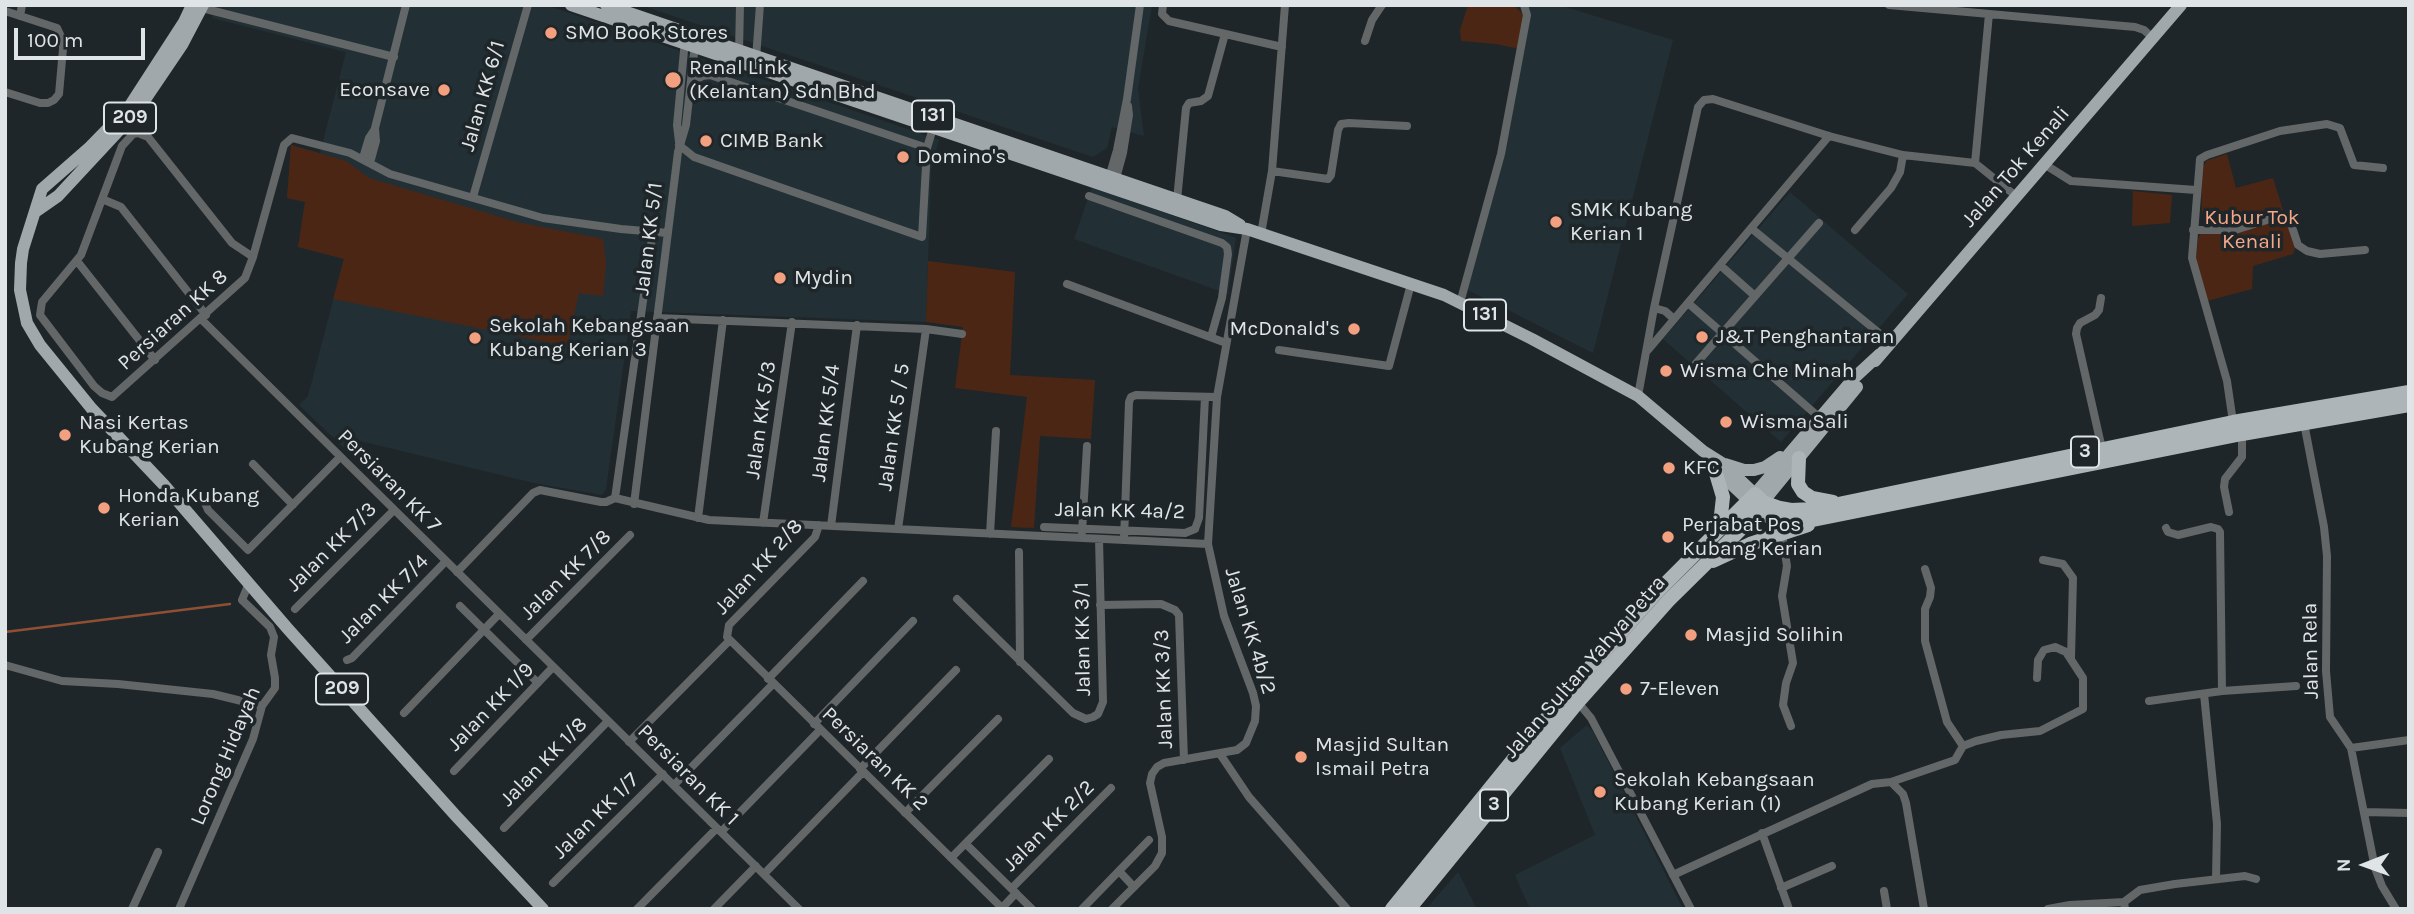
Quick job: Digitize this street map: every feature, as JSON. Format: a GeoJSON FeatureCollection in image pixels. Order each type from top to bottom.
{"type":"FeatureCollection","features":[{"type":"Feature","properties":{"kind":"highway","name":"3"},"geometry":{"type":"LineString","coordinates":[[1756,501],[1791,510],[1838,509],[2409,392]]}},
{"type":"Feature","properties":{"kind":"highway","name":"3"},"geometry":{"type":"LineString","coordinates":[[1838,509],[2102,449],[2238,428],[2304,423],[2409,405]]}},
{"type":"Feature","properties":{"kind":"highway"},"geometry":{"type":"LineString","coordinates":[[1799,458],[1798,484],[1803,492],[1838,509]]}},
{"type":"Feature","properties":{"kind":"highway"},"geometry":{"type":"LineString","coordinates":[[1704,545],[1717,524],[1723,505],[1718,466]]}},
{"type":"Feature","properties":{"kind":"highway","name":"Jalan Sultan Yahya Petra"},"geometry":{"type":"LineString","coordinates":[[1409,909],[1656,593],[1704,545],[1756,501]]}},
{"type":"Feature","properties":{"kind":"highway","name":"Jalan Sultan Yahya Petra"},"geometry":{"type":"LineString","coordinates":[[1392,909],[1573,697],[1740,530],[1756,501]]}},
{"type":"Feature","properties":{"kind":"highway"},"geometry":{"type":"LineString","coordinates":[[1705,565],[1838,509]]}},
{"type":"Feature","properties":{"kind":"main road","name":"131"},"geometry":{"type":"LineString","coordinates":[[571,5],[739,56],[933,128],[1111,183],[1177,200],[1225,216],[1247,229]]}},
{"type":"Feature","properties":{"kind":"main road","name":"131"},"geometry":{"type":"LineString","coordinates":[[606,5],[620,8],[690,40]]}},
{"type":"Feature","properties":{"kind":"main road","name":"Jalan Tok Kenali"},"geometry":{"type":"LineString","coordinates":[[1799,458],[1890,342],[2181,5]]}},
{"type":"Feature","properties":{"kind":"main road","name":"209"},"geometry":{"type":"LineString","coordinates":[[199,6],[136,97],[90,147],[42,189],[23,249],[20,290],[27,323],[40,345],[92,409],[164,485],[456,816],[543,909]]}},
{"type":"Feature","properties":{"kind":"main road","name":"131"},"geometry":{"type":"LineString","coordinates":[[755,62],[1111,183],[1136,197],[1221,225],[1247,229],[1460,303],[1638,396],[1703,451],[1756,501]]}},
{"type":"Feature","properties":{"kind":"main road","name":"Jalan Tok Kenali"},"geometry":{"type":"LineString","coordinates":[[1756,501],[1801,439],[1854,378],[1880,354]]}},
{"type":"Feature","properties":{"kind":"main road"},"geometry":{"type":"LineString","coordinates":[[1718,466],[1744,470],[1765,467],[1801,439]]}},
{"type":"Feature","properties":{"kind":"main road","name":"Jalan Sultan Yahya Petra"},"geometry":{"type":"LineString","coordinates":[[1756,501],[1799,458]]}},
{"type":"Feature","properties":{"kind":"main road"},"geometry":{"type":"LineString","coordinates":[[525,889],[527,909]]}},
{"type":"Feature","properties":{"kind":"street"},"geometry":{"type":"LineString","coordinates":[[20,16],[22,5]]}},
{"type":"Feature","properties":{"kind":"street","name":"Jalan KK 6/1"},"geometry":{"type":"LineString","coordinates":[[473,197],[528,5]]}},
{"type":"Feature","properties":{"kind":"street"},"geometry":{"type":"LineString","coordinates":[[739,56],[740,5]]}},
{"type":"Feature","properties":{"kind":"street"},"geometry":{"type":"LineString","coordinates":[[755,62],[760,5]]}},
{"type":"Feature","properties":{"kind":"street"},"geometry":{"type":"LineString","coordinates":[[1111,183],[1127,99],[1140,5]]}},
{"type":"Feature","properties":{"kind":"street"},"geometry":{"type":"LineString","coordinates":[[1163,5],[1162,14],[1169,22],[1282,47]]}},
{"type":"Feature","properties":{"kind":"street"},"geometry":{"type":"LineString","coordinates":[[1261,234],[1272,171],[1285,5]]}},
{"type":"Feature","properties":{"kind":"street"},"geometry":{"type":"LineString","coordinates":[[1364,41],[1372,20],[1382,5]]}},
{"type":"Feature","properties":{"kind":"street"},"geometry":{"type":"LineString","coordinates":[[1460,303],[1501,155],[1527,15],[1524,5]]}},
{"type":"Feature","properties":{"kind":"street"},"geometry":{"type":"LineString","coordinates":[[1889,5],[2135,27],[2144,30],[2153,38]]}},
{"type":"Feature","properties":{"kind":"street"},"geometry":{"type":"LineString","coordinates":[[199,6],[221,9],[394,58]]}},
{"type":"Feature","properties":{"kind":"street"},"geometry":{"type":"LineString","coordinates":[[407,8],[375,128],[376,141],[367,160],[390,174],[557,221],[668,235]]}},
{"type":"Feature","properties":{"kind":"street"},"geometry":{"type":"LineString","coordinates":[[5,11],[57,28],[61,34],[63,49],[59,94],[54,100],[48,103],[5,92]]}},
{"type":"Feature","properties":{"kind":"street"},"geometry":{"type":"LineString","coordinates":[[1975,163],[1989,14]]}},
{"type":"Feature","properties":{"kind":"street"},"geometry":{"type":"LineString","coordinates":[[1177,200],[1186,108],[1189,103],[1201,101],[1208,96],[1225,34]]}},
{"type":"Feature","properties":{"kind":"street","name":"Jalan KK 5/1"},"geometry":{"type":"LineString","coordinates":[[634,504],[679,145],[686,125],[691,84],[690,40]]}},
{"type":"Feature","properties":{"kind":"street","name":"Jalan KK 5/1"},"geometry":{"type":"LineString","coordinates":[[679,145],[677,125],[690,40]]}},
{"type":"Feature","properties":{"kind":"street"},"geometry":{"type":"LineString","coordinates":[[691,84],[705,75],[710,75],[927,148]]}},
{"type":"Feature","properties":{"kind":"street"},"geometry":{"type":"LineString","coordinates":[[1638,396],[1654,308],[1700,103],[1704,100],[1713,99],[1829,136],[1903,155],[1975,163],[2016,196]]}},
{"type":"Feature","properties":{"kind":"street"},"geometry":{"type":"LineString","coordinates":[[1272,171],[1326,180],[1331,175],[1341,124],[1349,122],[1407,126]]}},
{"type":"Feature","properties":{"kind":"street"},"geometry":{"type":"LineString","coordinates":[[2230,512],[2224,487],[2225,479],[2242,457],[2227,381],[2192,258],[2200,159],[2280,131],[2327,124],[2340,128],[2354,165],[2383,168]]}},
{"type":"Feature","properties":{"kind":"street"},"geometry":{"type":"LineString","coordinates":[[679,145],[694,157],[922,237],[927,148],[933,128]]}},
{"type":"Feature","properties":{"kind":"street"},"geometry":{"type":"LineString","coordinates":[[155,360],[77,261],[122,146],[129,137],[138,133],[148,137],[232,243],[253,257]]}},
{"type":"Feature","properties":{"kind":"street"},"geometry":{"type":"LineString","coordinates":[[1646,352],[1829,136]]}},
{"type":"Feature","properties":{"kind":"street","name":"Persiaran KK 8"},"geometry":{"type":"LineString","coordinates":[[77,261],[42,302],[42,320],[94,386],[113,397],[240,285],[249,271],[284,145],[288,139],[367,160]]}},
{"type":"Feature","properties":{"kind":"street"},"geometry":{"type":"LineString","coordinates":[[1855,230],[1891,188],[1901,169],[1903,155]]}},
{"type":"Feature","properties":{"kind":"street"},"geometry":{"type":"LineString","coordinates":[[2044,164],[2071,181],[2196,190]]}},
{"type":"Feature","properties":{"kind":"street"},"geometry":{"type":"LineString","coordinates":[[1089,196],[1227,247],[1222,298],[1211,337]]}},
{"type":"Feature","properties":{"kind":"street"},"geometry":{"type":"LineString","coordinates":[[1131,211],[1136,197]]}},
{"type":"Feature","properties":{"kind":"street","name":"Persiaran KK 7"},"geometry":{"type":"LineString","coordinates":[[102,199],[121,207],[203,317],[340,457],[553,667]]}},
{"type":"Feature","properties":{"kind":"street"},"geometry":{"type":"LineString","coordinates":[[2193,230],[2235,230],[2283,215],[2289,218],[2298,245],[2307,251],[2320,254],[2365,250]]}},
{"type":"Feature","properties":{"kind":"street"},"geometry":{"type":"LineString","coordinates":[[1692,368],[1819,223]]}},
{"type":"Feature","properties":{"kind":"street"},"geometry":{"type":"LineString","coordinates":[[1751,228],[1890,342]]}},
{"type":"Feature","properties":{"kind":"street","name":"Jalan KK 4b/2"},"geometry":{"type":"LineString","coordinates":[[1112,909],[1155,866],[1162,853],[1162,837],[1150,791],[1152,774],[1157,767],[1164,763],[1237,750],[1246,743],[1255,721],[1256,706],[1224,617],[1208,541],[1217,397],[1247,229]]}},
{"type":"Feature","properties":{"kind":"street"},"geometry":{"type":"LineString","coordinates":[[615,498],[652,233]]}},
{"type":"Feature","properties":{"kind":"street"},"geometry":{"type":"LineString","coordinates":[[1720,265],[1755,296]]}},
{"type":"Feature","properties":{"kind":"street"},"geometry":{"type":"LineString","coordinates":[[1067,284],[1226,343]]}},
{"type":"Feature","properties":{"kind":"street"},"geometry":{"type":"LineString","coordinates":[[1279,350],[1389,366],[1411,284]]}},
{"type":"Feature","properties":{"kind":"street"},"geometry":{"type":"LineString","coordinates":[[644,292],[660,294]]}},
{"type":"Feature","properties":{"kind":"street"},"geometry":{"type":"LineString","coordinates":[[2101,298],[2099,310],[2080,323],[2077,334],[2102,449]]}},
{"type":"Feature","properties":{"kind":"street"},"geometry":{"type":"LineString","coordinates":[[1688,303],[1819,418]]}},
{"type":"Feature","properties":{"kind":"street"},"geometry":{"type":"LineString","coordinates":[[1654,308],[1665,311],[1674,318]]}},
{"type":"Feature","properties":{"kind":"street"},"geometry":{"type":"LineString","coordinates":[[657,318],[857,325],[962,334]]}},
{"type":"Feature","properties":{"kind":"street"},"geometry":{"type":"LineString","coordinates":[[698,518],[723,320]]}},
{"type":"Feature","properties":{"kind":"street","name":"Jalan KK 5/3"},"geometry":{"type":"LineString","coordinates":[[763,523],[792,322]]}},
{"type":"Feature","properties":{"kind":"street","name":"Jalan KK 5/4"},"geometry":{"type":"LineString","coordinates":[[831,526],[857,325]]}},
{"type":"Feature","properties":{"kind":"street","name":"Jalan KK 5 / 5"},"geometry":{"type":"LineString","coordinates":[[898,529],[926,329]]}},
{"type":"Feature","properties":{"kind":"street"},"geometry":{"type":"LineString","coordinates":[[1124,536],[1131,397],[1217,397]]}},
{"type":"Feature","properties":{"kind":"street","name":"Jalan KK 4a/2"},"geometry":{"type":"LineString","coordinates":[[1044,527],[1082,534],[1124,536],[1185,533],[1195,528],[1199,517],[1205,397]]}},
{"type":"Feature","properties":{"kind":"street","name":"Jalan Rela"},"geometry":{"type":"LineString","coordinates":[[2304,423],[2327,556],[2328,706],[2333,724],[2351,748],[2375,869],[2396,909]]}},
{"type":"Feature","properties":{"kind":"street"},"geometry":{"type":"LineString","coordinates":[[990,534],[996,431]]}},
{"type":"Feature","properties":{"kind":"street"},"geometry":{"type":"LineString","coordinates":[[1082,534],[1087,446]]}},
{"type":"Feature","properties":{"kind":"street"},"geometry":{"type":"LineString","coordinates":[[205,503],[208,510],[248,550],[340,457]]}},
{"type":"Feature","properties":{"kind":"street"},"geometry":{"type":"LineString","coordinates":[[253,464],[293,505]]}},
{"type":"Feature","properties":{"kind":"street"},"geometry":{"type":"LineString","coordinates":[[457,572],[537,490],[601,502],[615,498],[698,518],[763,523],[990,534],[1082,534],[1099,539],[1124,536],[1208,541]]}},
{"type":"Feature","properties":{"kind":"street","name":"Jalan KK 7/3"},"geometry":{"type":"LineString","coordinates":[[295,609],[394,510]]}},
{"type":"Feature","properties":{"kind":"street","name":"Jalan KK 2/8"},"geometry":{"type":"LineString","coordinates":[[629,742],[728,637],[729,625],[815,537],[819,526]]}},
{"type":"Feature","properties":{"kind":"street"},"geometry":{"type":"LineString","coordinates":[[2166,528],[2168,532],[2178,536],[2211,527],[2220,532],[2222,691]]}},
{"type":"Feature","properties":{"kind":"street"},"geometry":{"type":"LineString","coordinates":[[1195,528],[1208,541]]}},
{"type":"Feature","properties":{"kind":"street"},"geometry":{"type":"LineString","coordinates":[[1782,534],[1787,566],[1782,596],[1793,663],[1786,683],[1783,705],[1791,726]]}},
{"type":"Feature","properties":{"kind":"street","name":"Jalan KK 7/8"},"geometry":{"type":"LineString","coordinates":[[526,640],[631,535]]}},
{"type":"Feature","properties":{"kind":"street","name":"Jalan KK 3/1"},"geometry":{"type":"LineString","coordinates":[[957,599],[1073,713],[1086,719],[1098,714],[1103,702],[1099,539]]}},
{"type":"Feature","properties":{"kind":"street"},"geometry":{"type":"LineString","coordinates":[[1019,552],[1020,662]]}},
{"type":"Feature","properties":{"kind":"street"},"geometry":{"type":"LineString","coordinates":[[2043,560],[2063,564],[2073,578],[2071,657]]}},
{"type":"Feature","properties":{"kind":"street","name":"Jalan KK 7/4"},"geometry":{"type":"LineString","coordinates":[[347,660],[352,658],[446,561]]}},
{"type":"Feature","properties":{"kind":"street"},"geometry":{"type":"LineString","coordinates":[[1925,569],[1931,588],[1925,609],[1925,641],[1947,722],[1963,746]]}},
{"type":"Feature","properties":{"kind":"street"},"geometry":{"type":"LineString","coordinates":[[674,785],[863,581]]}},
{"type":"Feature","properties":{"kind":"street","name":"Lorong Hidayah"},"geometry":{"type":"LineString","coordinates":[[179,909],[253,739],[262,706],[275,688],[271,655],[274,637],[270,627],[242,600],[249,583]]}},
{"type":"Feature","properties":{"kind":"street","name":"Jalan KK 3/3"},"geometry":{"type":"LineString","coordinates":[[1100,606],[1161,604],[1175,610],[1179,615],[1184,760]]}},
{"type":"Feature","properties":{"kind":"street"},"geometry":{"type":"LineString","coordinates":[[460,606],[538,683]]}},
{"type":"Feature","properties":{"kind":"street"},"geometry":{"type":"LineString","coordinates":[[404,713],[499,614]]}},
{"type":"Feature","properties":{"kind":"street"},"geometry":{"type":"LineString","coordinates":[[637,909],[719,830],[913,621]]}},
{"type":"Feature","properties":{"kind":"street","name":"Persiaran KK 2"},"geometry":{"type":"LineString","coordinates":[[728,637],[1002,909]]}},
{"type":"Feature","properties":{"kind":"street"},"geometry":{"type":"LineString","coordinates":[[1673,876],[1872,784],[1891,782],[1955,760],[1963,746],[2001,735],[2040,732],[2079,712],[2084,702],[2083,678],[2071,657],[2060,648],[2044,650],[2038,660],[2037,678]]}},
{"type":"Feature","properties":{"kind":"street"},"geometry":{"type":"LineString","coordinates":[[5,666],[62,681],[213,694],[262,706]]}},
{"type":"Feature","properties":{"kind":"street","name":"Jalan KK 1/9"},"geometry":{"type":"LineString","coordinates":[[454,771],[553,667]]}},
{"type":"Feature","properties":{"kind":"street","name":"Persiaran KK 1"},"geometry":{"type":"LineString","coordinates":[[553,667],[799,909]]}},
{"type":"Feature","properties":{"kind":"street"},"geometry":{"type":"LineString","coordinates":[[764,874],[956,670]]}},
{"type":"Feature","properties":{"kind":"street"},"geometry":{"type":"LineString","coordinates":[[2149,701],[2222,691],[2297,687]]}},
{"type":"Feature","properties":{"kind":"street"},"geometry":{"type":"LineString","coordinates":[[2204,694],[2217,824],[2216,879]]}},
{"type":"Feature","properties":{"kind":"street"},"geometry":{"type":"LineString","coordinates":[[1573,697],[1591,718],[1691,909]]}},
{"type":"Feature","properties":{"kind":"street"},"geometry":{"type":"LineString","coordinates":[[905,813],[998,719]]}},
{"type":"Feature","properties":{"kind":"street","name":"Jalan KK 1/8"},"geometry":{"type":"LineString","coordinates":[[504,828],[608,721]]}},
{"type":"Feature","properties":{"kind":"street"},"geometry":{"type":"LineString","coordinates":[[2351,748],[2409,740]]}},
{"type":"Feature","properties":{"kind":"street"},"geometry":{"type":"LineString","coordinates":[[1220,754],[1249,797],[1346,909]]}},
{"type":"Feature","properties":{"kind":"street"},"geometry":{"type":"LineString","coordinates":[[951,859],[1049,760]]}},
{"type":"Feature","properties":{"kind":"street","name":"Jalan KK 1/7"},"geometry":{"type":"LineString","coordinates":[[553,883],[663,774]]}},
{"type":"Feature","properties":{"kind":"street"},"geometry":{"type":"LineString","coordinates":[[1891,782],[1903,794],[1906,803],[1924,909]]}},
{"type":"Feature","properties":{"kind":"street","name":"Jalan KK 2/2"},"geometry":{"type":"LineString","coordinates":[[1002,909],[1014,891],[1111,788]]}},
{"type":"Feature","properties":{"kind":"street"},"geometry":{"type":"LineString","coordinates":[[2364,812],[2409,813]]}},
{"type":"Feature","properties":{"kind":"street"},"geometry":{"type":"LineString","coordinates":[[1762,833],[1789,909]]}},
{"type":"Feature","properties":{"kind":"street"},"geometry":{"type":"LineString","coordinates":[[1082,909],[1149,840]]}},
{"type":"Feature","properties":{"kind":"street"},"geometry":{"type":"LineString","coordinates":[[966,844],[1032,909]]}},
{"type":"Feature","properties":{"kind":"street"},"geometry":{"type":"LineString","coordinates":[[132,909],[158,852]]}},
{"type":"Feature","properties":{"kind":"street"},"geometry":{"type":"LineString","coordinates":[[714,909],[756,866]]}},
{"type":"Feature","properties":{"kind":"street"},"geometry":{"type":"LineString","coordinates":[[1781,888],[1832,866]]}},
{"type":"Feature","properties":{"kind":"street"},"geometry":{"type":"LineString","coordinates":[[1119,871],[1134,887]]}},
{"type":"Feature","properties":{"kind":"street"},"geometry":{"type":"LineString","coordinates":[[2048,909],[2082,904],[2125,905],[2140,890],[2245,876],[2256,879]]}},
{"type":"Feature","properties":{"kind":"street"},"geometry":{"type":"LineString","coordinates":[[1884,891],[1886,909]]}},
{"type":"Feature","properties":{"kind":"shaded area"},"geometry":{"type":"Polygon","coordinates":[[[215,5],[546,5],[939,140],[931,170],[926,322],[631,311],[606,489],[602,495],[534,483],[352,439],[343,447],[299,405],[308,396],[344,259],[298,247],[305,202],[287,198],[291,145],[320,153],[346,52],[212,18],[215,5]]]}},
{"type":"Feature","properties":{"kind":"shaded area"},"geometry":{"type":"Polygon","coordinates":[[[640,5],[1152,5],[1138,89],[1144,136],[1112,127],[1107,148],[1093,157],[640,5]]]}},
{"type":"Feature","properties":{"kind":"shaded area","name":"SMK Kubang Kerian 1"},"geometry":{"type":"Polygon","coordinates":[[[1529,5],[1559,5],[1673,40],[1593,353],[1466,289],[1504,155],[1529,5]]]}},
{"type":"Feature","properties":{"kind":"shaded area"},"geometry":{"type":"Polygon","coordinates":[[[1092,187],[1236,238],[1228,294],[1074,239],[1092,187]]]}},
{"type":"Feature","properties":{"kind":"shaded area"},"geometry":{"type":"Polygon","coordinates":[[[1790,192],[1908,294],[1781,442],[1663,339],[1790,192]]]}},
{"type":"Feature","properties":{"kind":"shaded area","name":"Sekolah Kebangsaan Kubang Kerian (1)"},"geometry":{"type":"Polygon","coordinates":[[[1587,725],[1683,909],[1530,909],[1515,875],[1595,835],[1560,748],[1587,725]]]}},
{"type":"Feature","properties":{"kind":"shaded area"},"geometry":{"type":"Polygon","coordinates":[[[1458,872],[1477,909],[1426,909],[1458,872]]]}},
{"type":"Feature","properties":{"kind":"green space"},"geometry":{"type":"Polygon","coordinates":[[[1468,5],[1513,5],[1525,16],[1520,49],[1461,41],[1460,30],[1468,5]]]}},
{"type":"Feature","properties":{"kind":"green space"},"geometry":{"type":"Polygon","coordinates":[[[291,145],[346,161],[369,178],[517,222],[603,239],[606,264],[603,296],[579,293],[567,346],[333,299],[344,259],[298,247],[305,202],[287,198],[291,145]]]}},
{"type":"Feature","properties":{"kind":"green space","name":"Kubur Tok Kenali"},"geometry":{"type":"Polygon","coordinates":[[[2227,154],[2236,188],[2273,178],[2295,248],[2293,254],[2253,266],[2252,289],[2207,301],[2196,259],[2198,239],[2201,233],[2217,228],[2215,214],[2202,214],[2201,173],[2206,161],[2227,154]]]}},
{"type":"Feature","properties":{"kind":"green space","name":"Kubur Tok Kenali"},"geometry":{"type":"Polygon","coordinates":[[[2133,191],[2172,195],[2170,223],[2132,226],[2133,191]]]}},
{"type":"Feature","properties":{"kind":"green space"},"geometry":{"type":"Polygon","coordinates":[[[928,261],[1015,272],[1010,375],[1095,380],[1091,439],[1040,436],[1034,528],[1011,527],[1027,397],[955,388],[963,327],[926,322],[928,261]]]}},
{"type":"Feature","properties":{"kind":"waterway"},"geometry":{"type":"LineString","coordinates":[[5,632],[230,604]]}},
{"type":"Feature","properties":{"kind":"place","name":"SMO Book Stores"},"geometry":{"type":"Point","coordinates":[551,33]}},
{"type":"Feature","properties":{"kind":"place","name":"Renal Link (Kelantan) Sdn Bhd"},"geometry":{"type":"Point","coordinates":[673,80]}},
{"type":"Feature","properties":{"kind":"place","name":"Econsave"},"geometry":{"type":"Point","coordinates":[444,90]}},
{"type":"Feature","properties":{"kind":"place","name":"CIMB Bank"},"geometry":{"type":"Point","coordinates":[706,141]}},
{"type":"Feature","properties":{"kind":"place","name":"Domino's"},"geometry":{"type":"Point","coordinates":[903,157]}},
{"type":"Feature","properties":{"kind":"place","name":"SMK Kubang Kerian 1"},"geometry":{"type":"Point","coordinates":[1556,222]}},
{"type":"Feature","properties":{"kind":"place","name":"Mydin"},"geometry":{"type":"Point","coordinates":[780,278]}},
{"type":"Feature","properties":{"kind":"place","name":"McDonald's"},"geometry":{"type":"Point","coordinates":[1354,329]}},
{"type":"Feature","properties":{"kind":"place","name":"J&T Penghantaran"},"geometry":{"type":"Point","coordinates":[1702,337]}},
{"type":"Feature","properties":{"kind":"place","name":"Sekolah Kebangsaan Kubang Kerian 3"},"geometry":{"type":"Point","coordinates":[475,338]}},
{"type":"Feature","properties":{"kind":"place","name":"Wisma Che Minah"},"geometry":{"type":"Point","coordinates":[1666,371]}},
{"type":"Feature","properties":{"kind":"place","name":"Wisma Sali"},"geometry":{"type":"Point","coordinates":[1726,422]}},
{"type":"Feature","properties":{"kind":"place","name":"Nasi Kertas Kubang Kerian"},"geometry":{"type":"Point","coordinates":[65,435]}},
{"type":"Feature","properties":{"kind":"place","name":"KFC"},"geometry":{"type":"Point","coordinates":[1669,468]}},
{"type":"Feature","properties":{"kind":"place","name":"Honda Kubang Kerian"},"geometry":{"type":"Point","coordinates":[104,508]}},
{"type":"Feature","properties":{"kind":"place","name":"Perjabat Pos Kubang Kerian"},"geometry":{"type":"Point","coordinates":[1668,537]}},
{"type":"Feature","properties":{"kind":"place","name":"Masjid Solihin"},"geometry":{"type":"Point","coordinates":[1691,635]}},
{"type":"Feature","properties":{"kind":"place","name":"7-Eleven"},"geometry":{"type":"Point","coordinates":[1626,689]}},
{"type":"Feature","properties":{"kind":"place","name":"Masjid Sultan Ismail Petra"},"geometry":{"type":"Point","coordinates":[1301,757]}},
{"type":"Feature","properties":{"kind":"place","name":"Sekolah Kebangsaan Kubang Kerian (1)"},"geometry":{"type":"Point","coordinates":[1600,792]}}]}
